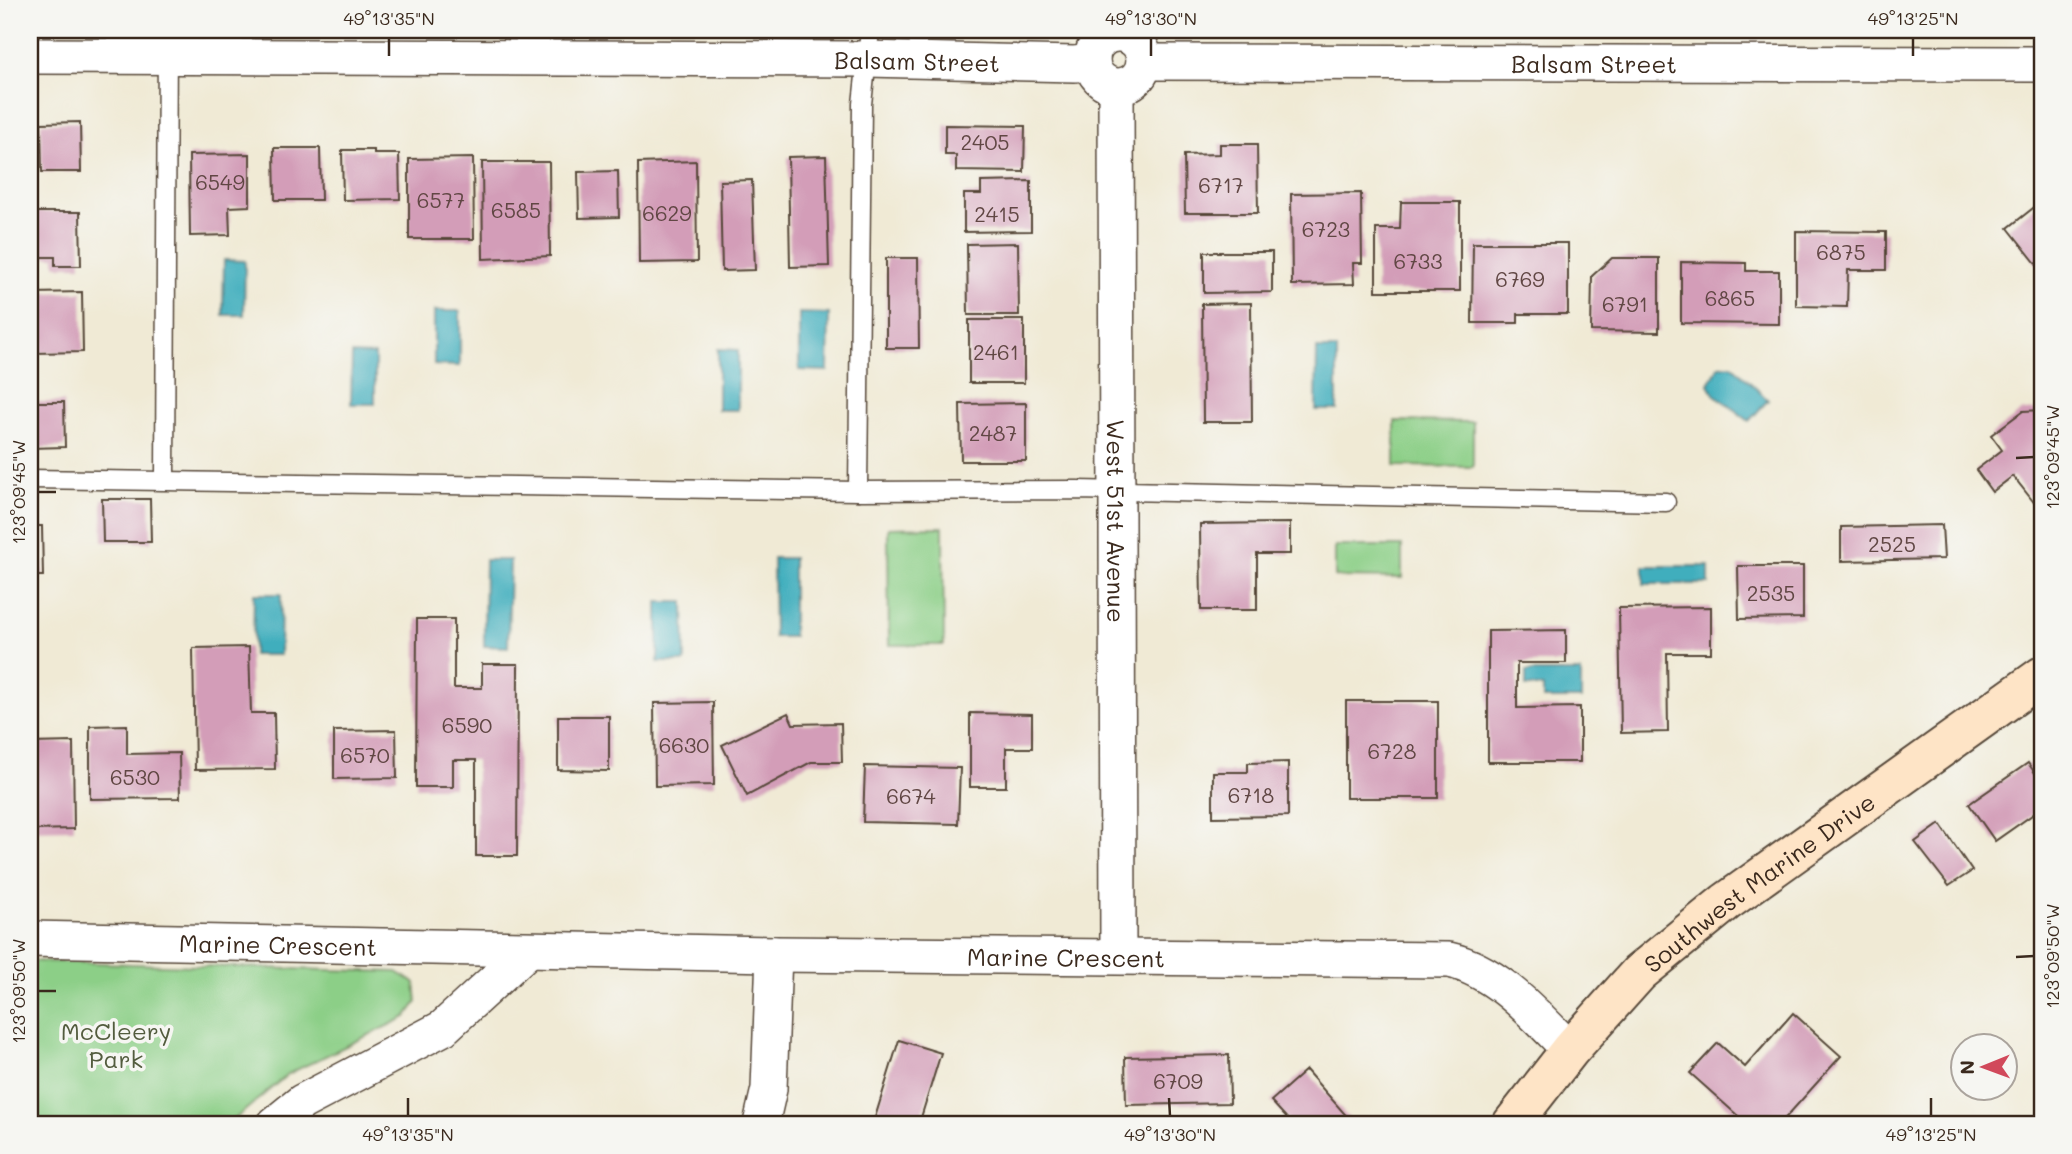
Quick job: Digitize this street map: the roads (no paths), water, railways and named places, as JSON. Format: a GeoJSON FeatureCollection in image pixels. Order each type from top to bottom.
{"type":"FeatureCollection","features":[{"type":"Feature","properties":{"kind":"main road","name":"Southwest Marine Drive"},"geometry":{"type":"LineString","coordinates":[[1511,1124],[1570,1050],[1639,973],[1726,902],[2042,676]]}},
{"type":"Feature","properties":{"kind":"street"},"geometry":{"type":"LineString","coordinates":[[1116,32],[1137,42],[1143,51],[1144,62],[1135,80],[1116,87],[1100,79],[1091,62],[1098,43],[1116,32]]}},
{"type":"Feature","properties":{"kind":"street","name":"Balsam Street"},"geometry":{"type":"LineString","coordinates":[[30,56],[166,43],[868,44],[1074,64],[1091,62]]}},
{"type":"Feature","properties":{"kind":"street","name":"Balsam Street"},"geometry":{"type":"LineString","coordinates":[[1144,62],[2042,64]]}},
{"type":"Feature","properties":{"kind":"street","name":"West 51st Avenue"},"geometry":{"type":"LineString","coordinates":[[1116,87],[1118,955]]}},
{"type":"Feature","properties":{"kind":"street","name":"Marine Crescent"},"geometry":{"type":"LineString","coordinates":[[30,939],[774,954],[1118,955],[1457,962],[1490,978],[1536,1015],[1570,1050]]}},
{"type":"Feature","properties":{"kind":"street"},"geometry":{"type":"LineString","coordinates":[[275,1124],[302,1102],[443,1028],[528,950]]}},
{"type":"Feature","properties":{"kind":"street"},"geometry":{"type":"LineString","coordinates":[[761,1124],[769,1089],[774,954]]}},
{"type":"Feature","properties":{"kind":"lane"},"geometry":{"type":"LineString","coordinates":[[165,480],[166,43]]}},
{"type":"Feature","properties":{"kind":"lane"},"geometry":{"type":"LineString","coordinates":[[858,491],[862,104],[868,44]]}},
{"type":"Feature","properties":{"kind":"lane"},"geometry":{"type":"LineString","coordinates":[[30,479],[858,491],[1119,491],[1666,502]]}},
{"type":"Feature","properties":{"kind":"water"},"geometry":{"type":"Polygon","coordinates":[[[224,260],[245,261],[244,315],[223,315],[224,260]]]}},
{"type":"Feature","properties":{"kind":"water"},"geometry":{"type":"Polygon","coordinates":[[[434,311],[460,311],[460,366],[434,365],[434,311]]]}},
{"type":"Feature","properties":{"kind":"water"},"geometry":{"type":"Polygon","coordinates":[[[799,313],[829,314],[828,371],[799,370],[799,313]]]}},
{"type":"Feature","properties":{"kind":"water"},"geometry":{"type":"Polygon","coordinates":[[[718,349],[738,350],[738,410],[718,410],[718,349]]]}},
{"type":"Feature","properties":{"kind":"water"},"geometry":{"type":"Polygon","coordinates":[[[1317,349],[1337,349],[1337,410],[1316,410],[1317,349]]]}},
{"type":"Feature","properties":{"kind":"water"},"geometry":{"type":"Polygon","coordinates":[[[352,354],[375,355],[375,404],[351,404],[352,354]]]}},
{"type":"Feature","properties":{"kind":"water"},"geometry":{"type":"Polygon","coordinates":[[[1732,365],[1768,400],[1749,421],[1714,394],[1709,384],[1719,366],[1732,365]]]}},
{"type":"Feature","properties":{"kind":"water"},"geometry":{"type":"Polygon","coordinates":[[[773,558],[793,558],[793,637],[774,637],[773,558]]]}},
{"type":"Feature","properties":{"kind":"water"},"geometry":{"type":"Polygon","coordinates":[[[485,560],[510,560],[508,647],[484,646],[485,560]]]}},
{"type":"Feature","properties":{"kind":"water"},"geometry":{"type":"Polygon","coordinates":[[[1644,566],[1709,566],[1709,584],[1644,584],[1644,566]]]}},
{"type":"Feature","properties":{"kind":"water"},"geometry":{"type":"Polygon","coordinates":[[[254,594],[281,594],[280,655],[253,655],[254,594]]]}},
{"type":"Feature","properties":{"kind":"water"},"geometry":{"type":"Polygon","coordinates":[[[658,602],[684,602],[685,662],[658,662],[658,602]]]}},
{"type":"Feature","properties":{"kind":"water"},"geometry":{"type":"Polygon","coordinates":[[[1526,672],[1581,672],[1581,699],[1543,699],[1543,687],[1526,687],[1526,672]]]}},
{"type":"Feature","properties":{"kind":"park label","name":"McCleery Park"},"geometry":{"type":"Point","coordinates":[116,1044]}}]}
